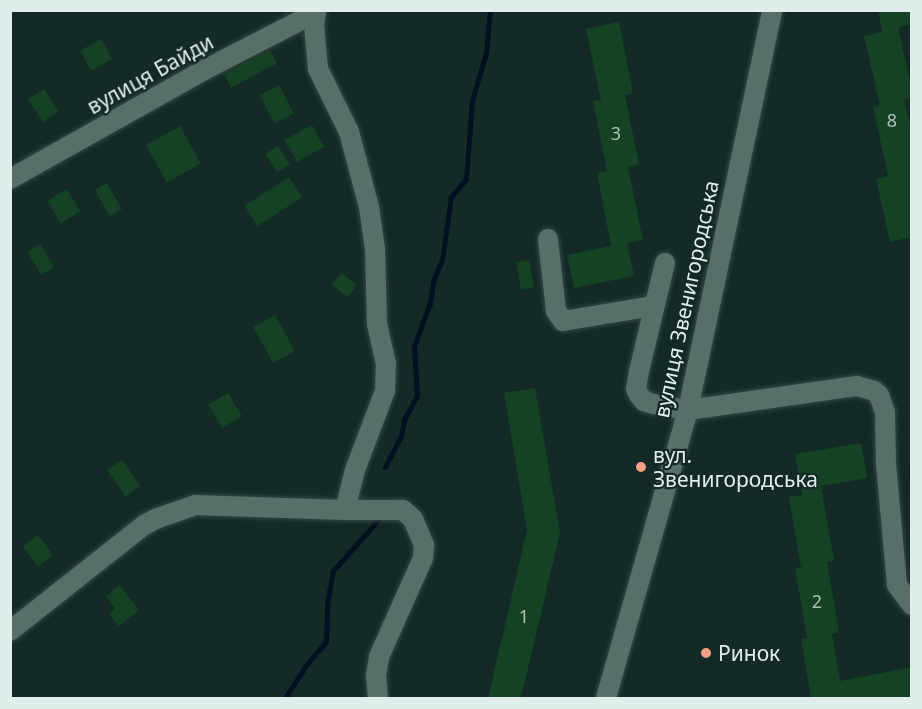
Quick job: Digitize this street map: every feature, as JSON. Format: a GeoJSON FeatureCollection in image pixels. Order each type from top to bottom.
{"type":"FeatureCollection","features":[{"type":"Feature","properties":{"kind":"street","name":"вулиця Звенигородська"},"geometry":{"type":"LineString","coordinates":[[606,699],[688,410],[772,10]]}},
{"type":"Feature","properties":{"kind":"street"},"geometry":{"type":"LineString","coordinates":[[316,12],[314,39],[318,69],[349,132],[369,207],[375,249],[377,324],[386,364],[385,391],[355,470],[345,510]]}},
{"type":"Feature","properties":{"kind":"street","name":"вулиця Байди"},"geometry":{"type":"LineString","coordinates":[[10,179],[206,69],[316,12]]}},
{"type":"Feature","properties":{"kind":"street"},"geometry":{"type":"LineString","coordinates":[[548,239],[555,305],[558,317],[563,321],[654,306]]}},
{"type":"Feature","properties":{"kind":"street"},"geometry":{"type":"LineString","coordinates":[[665,263],[636,389],[644,401],[688,410],[857,386],[874,391],[879,395],[885,412],[886,464],[897,585],[912,605]]}},
{"type":"Feature","properties":{"kind":"street"},"geometry":{"type":"LineString","coordinates":[[10,631],[144,525],[195,505],[403,510],[413,519],[424,545],[423,558],[379,657],[376,675],[378,699]]}},
{"type":"Feature","properties":{"kind":"building"},"geometry":{"type":"Polygon","coordinates":[[[878,10],[912,10],[912,24],[898,27],[912,91],[912,98],[904,100],[912,134],[912,237],[890,242],[876,179],[888,176],[873,107],[880,106],[864,36],[882,32],[878,10]]]}},
{"type":"Feature","properties":{"kind":"building"},"geometry":{"type":"Polygon","coordinates":[[[619,22],[633,93],[625,95],[639,164],[628,167],[643,240],[627,243],[634,276],[574,288],[567,255],[611,246],[597,173],[607,171],[593,101],[601,100],[586,29],[619,22]]]}},
{"type":"Feature","properties":{"kind":"building"},"geometry":{"type":"Polygon","coordinates":[[[101,39],[112,59],[91,71],[80,51],[101,39]]]}},
{"type":"Feature","properties":{"kind":"building"},"geometry":{"type":"Polygon","coordinates":[[[270,50],[277,63],[231,88],[224,74],[270,50]]]}},
{"type":"Feature","properties":{"kind":"building"},"geometry":{"type":"Polygon","coordinates":[[[279,85],[294,113],[275,124],[260,95],[279,85]]]}},
{"type":"Feature","properties":{"kind":"building"},"geometry":{"type":"Polygon","coordinates":[[[44,89],[59,112],[43,122],[28,99],[44,89]]]}},
{"type":"Feature","properties":{"kind":"building"},"geometry":{"type":"Polygon","coordinates":[[[312,125],[324,147],[297,162],[285,140],[312,125]]]}},
{"type":"Feature","properties":{"kind":"building"},"geometry":{"type":"Polygon","coordinates":[[[180,126],[201,164],[167,183],[146,145],[180,126]]]}},
{"type":"Feature","properties":{"kind":"building"},"geometry":{"type":"Polygon","coordinates":[[[278,146],[290,165],[277,173],[265,154],[278,146]]]}},
{"type":"Feature","properties":{"kind":"building"},"geometry":{"type":"Polygon","coordinates":[[[289,177],[302,197],[258,226],[245,206],[289,177]]]}},
{"type":"Feature","properties":{"kind":"building"},"geometry":{"type":"Polygon","coordinates":[[[107,183],[122,209],[110,216],[95,190],[107,183]]]}},
{"type":"Feature","properties":{"kind":"building"},"geometry":{"type":"Polygon","coordinates":[[[67,189],[80,211],[61,223],[47,201],[67,189]]]}},
{"type":"Feature","properties":{"kind":"building"},"geometry":{"type":"Polygon","coordinates":[[[40,244],[54,267],[41,275],[27,252],[40,244]]]}},
{"type":"Feature","properties":{"kind":"building"},"geometry":{"type":"Polygon","coordinates":[[[529,260],[534,288],[521,290],[516,262],[529,260]]]}},
{"type":"Feature","properties":{"kind":"building"},"geometry":{"type":"Polygon","coordinates":[[[341,273],[357,285],[348,297],[332,285],[341,273]]]}},
{"type":"Feature","properties":{"kind":"building"},"geometry":{"type":"Polygon","coordinates":[[[275,315],[295,351],[273,363],[253,327],[275,315]]]}},
{"type":"Feature","properties":{"kind":"building"},"geometry":{"type":"Polygon","coordinates":[[[535,388],[560,533],[521,698],[488,698],[527,530],[504,393],[535,388]]]}},
{"type":"Feature","properties":{"kind":"building"},"geometry":{"type":"Polygon","coordinates":[[[228,393],[242,416],[222,428],[208,405],[228,393]]]}},
{"type":"Feature","properties":{"kind":"building"},"geometry":{"type":"Polygon","coordinates":[[[861,443],[867,478],[821,486],[834,561],[827,562],[839,632],[832,634],[840,681],[912,667],[912,698],[811,698],[801,639],[807,638],[795,569],[801,568],[789,497],[802,495],[795,454],[861,443]]]}},
{"type":"Feature","properties":{"kind":"building"},"geometry":{"type":"Polygon","coordinates":[[[122,460],[140,486],[126,497],[107,470],[122,460]]]}},
{"type":"Feature","properties":{"kind":"building"},"geometry":{"type":"Polygon","coordinates":[[[38,535],[53,555],[38,566],[23,546],[38,535]]]}},
{"type":"Feature","properties":{"kind":"building"},"geometry":{"type":"Polygon","coordinates":[[[119,585],[139,610],[119,626],[109,614],[115,608],[106,597],[119,585]]]}},
{"type":"Feature","properties":{"kind":"waterway"},"geometry":{"type":"LineString","coordinates":[[385,467],[401,436],[404,420],[417,396],[414,346],[430,303],[433,281],[442,260],[451,197],[466,179],[472,100],[486,53],[490,10]]}},
{"type":"Feature","properties":{"kind":"waterway"},"geometry":{"type":"LineString","coordinates":[[285,698],[307,664],[326,641],[327,604],[333,571],[378,520]]}},
{"type":"Feature","properties":{"kind":"place","name":"вул. Звенигородська"},"geometry":{"type":"Point","coordinates":[641,467]}},
{"type":"Feature","properties":{"kind":"place","name":"Ринок"},"geometry":{"type":"Point","coordinates":[706,653]}}]}
